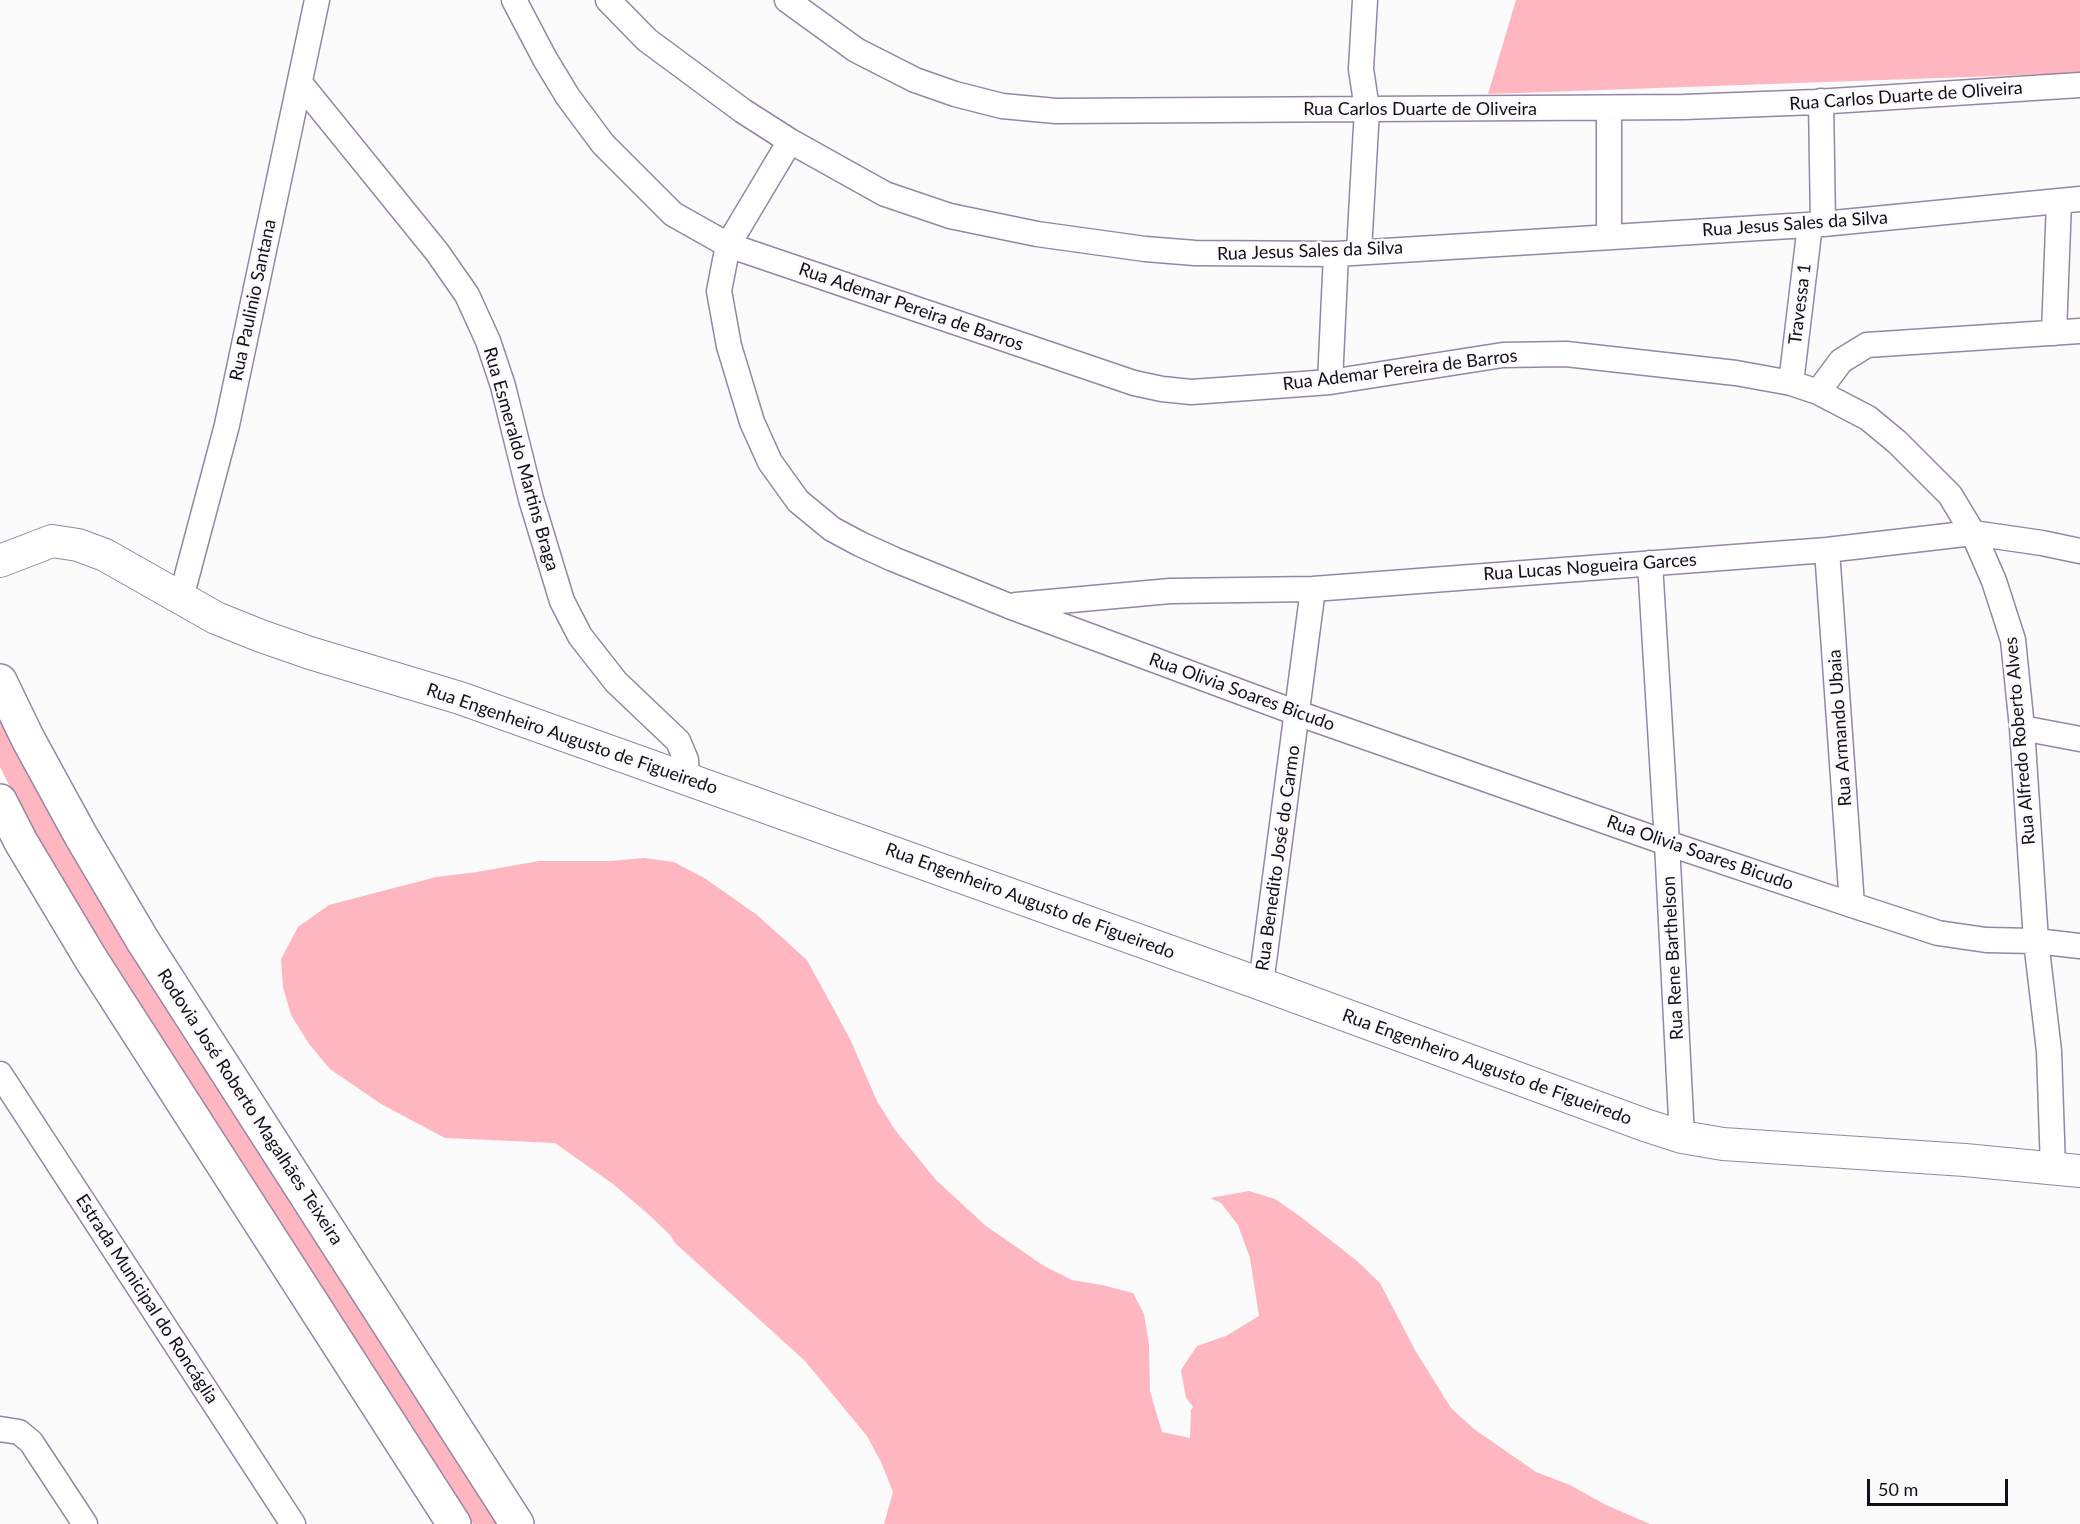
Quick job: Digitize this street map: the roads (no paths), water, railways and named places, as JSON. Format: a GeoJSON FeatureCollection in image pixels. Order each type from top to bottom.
{"type":"FeatureCollection","features":[{"type":"Feature","properties":{"kind":"highway","name":"Rodovia José Roberto Magalhães Teixeira"},"geometry":{"type":"LineString","coordinates":[[0,681],[28,739],[81,836],[138,931],[518,1524]]}},
{"type":"Feature","properties":{"kind":"highway"},"geometry":{"type":"LineString","coordinates":[[0,801],[21,842],[91,959],[454,1524]]}},
{"type":"Feature","properties":{"kind":"main road","name":"Rua Engenheiro Augusto de Figueiredo"},"geometry":{"type":"LineString","coordinates":[[4,560],[52,541],[78,545],[105,555],[216,618],[261,636],[460,698],[687,778],[1682,1137],[1723,1144],[2066,1169]]}},
{"type":"Feature","properties":{"kind":"street","name":"Rua Paulinio Santana"},"geometry":{"type":"LineString","coordinates":[[181,598],[227,424],[317,0]]}},
{"type":"Feature","properties":{"kind":"street","name":"Rua Ademar Pereira de Barros"},"geometry":{"type":"LineString","coordinates":[[514,0],[562,87],[603,144],[673,214],[728,245],[1134,383],[1191,392],[1330,382],[1503,355],[1566,354],[1736,373],[1791,383],[1818,392]]}},
{"type":"Feature","properties":{"kind":"street","name":"Rua Jesus Sales da Silva"},"geometry":{"type":"LineString","coordinates":[[608,0],[647,40],[743,111],[790,141],[885,194],[950,216],[1037,234],[1145,249],[1195,254],[1347,253],[1816,224],[2070,201]]}},
{"type":"Feature","properties":{"kind":"street","name":"Rua Carlos Duarte de Oliveira"},"geometry":{"type":"LineString","coordinates":[[787,0],[856,50],[915,80],[955,94],[1002,106],[1056,111],[1609,108],[1821,102],[2080,84]]}},
{"type":"Feature","properties":{"kind":"street"},"geometry":{"type":"LineString","coordinates":[[1330,382],[1367,109],[1361,69],[1365,0]]}},
{"type":"Feature","properties":{"kind":"street","name":"Rua Esmeraldo Martins Braga"},"geometry":{"type":"LineString","coordinates":[[300,83],[437,252],[467,295],[488,341],[503,386],[531,500],[562,601],[580,636],[616,681],[678,741],[686,760],[687,778]]}},
{"type":"Feature","properties":{"kind":"street","name":"Travessa 1"},"geometry":{"type":"LineString","coordinates":[[1791,383],[1816,224],[1821,102]]}},
{"type":"Feature","properties":{"kind":"street"},"geometry":{"type":"LineString","coordinates":[[1609,108],[1609,236]]}},
{"type":"Feature","properties":{"kind":"street","name":"Rua Olivia Soares Bicudo"},"geometry":{"type":"LineString","coordinates":[[790,141],[728,245],[719,291],[729,346],[752,422],[771,462],[798,501],[832,529],[860,544],[1009,606],[1297,713],[1852,905],[1938,933],[1986,940],[2036,941],[2080,946]]}},
{"type":"Feature","properties":{"kind":"street"},"geometry":{"type":"LineString","coordinates":[[2054,333],[2070,201]]}},
{"type":"Feature","properties":{"kind":"street"},"geometry":{"type":"LineString","coordinates":[[1818,392],[1841,361],[1867,345],[2080,331]]}},
{"type":"Feature","properties":{"kind":"street","name":"Rua Alfredo Roberto Alves"},"geometry":{"type":"LineString","coordinates":[[1818,392],[1868,418],[1897,442],[1950,495],[1973,533],[1994,581],[2013,640],[2022,728],[2036,941],[2066,1169]]}},
{"type":"Feature","properties":{"kind":"street","name":"Rua Lucas Nogueira Garces"},"geometry":{"type":"LineString","coordinates":[[1009,606],[1170,591],[1313,589],[1827,550],[1973,533],[2080,551]]}},
{"type":"Feature","properties":{"kind":"street","name":"Rua Armando Ubaia"},"geometry":{"type":"LineString","coordinates":[[1827,550],[1852,905]]}},
{"type":"Feature","properties":{"kind":"street","name":"Rua Rene Barthelson"},"geometry":{"type":"LineString","coordinates":[[1650,563],[1668,843],[1682,1137]]}},
{"type":"Feature","properties":{"kind":"street","name":"Rua Benedito José do Carmo"},"geometry":{"type":"LineString","coordinates":[[1261,984],[1313,589]]}},
{"type":"Feature","properties":{"kind":"street"},"geometry":{"type":"LineString","coordinates":[[1080,632],[1099,597]]}},
{"type":"Feature","properties":{"kind":"street"},"geometry":{"type":"LineString","coordinates":[[2022,728],[2080,739]]}},
{"type":"Feature","properties":{"kind":"street","name":"Estrada Municipal do Roncáglia"},"geometry":{"type":"LineString","coordinates":[[0,1074],[293,1524]]}},
{"type":"Feature","properties":{"kind":"street"},"geometry":{"type":"LineString","coordinates":[[1,1428],[19,1432],[31,1442],[85,1524]]}}]}
